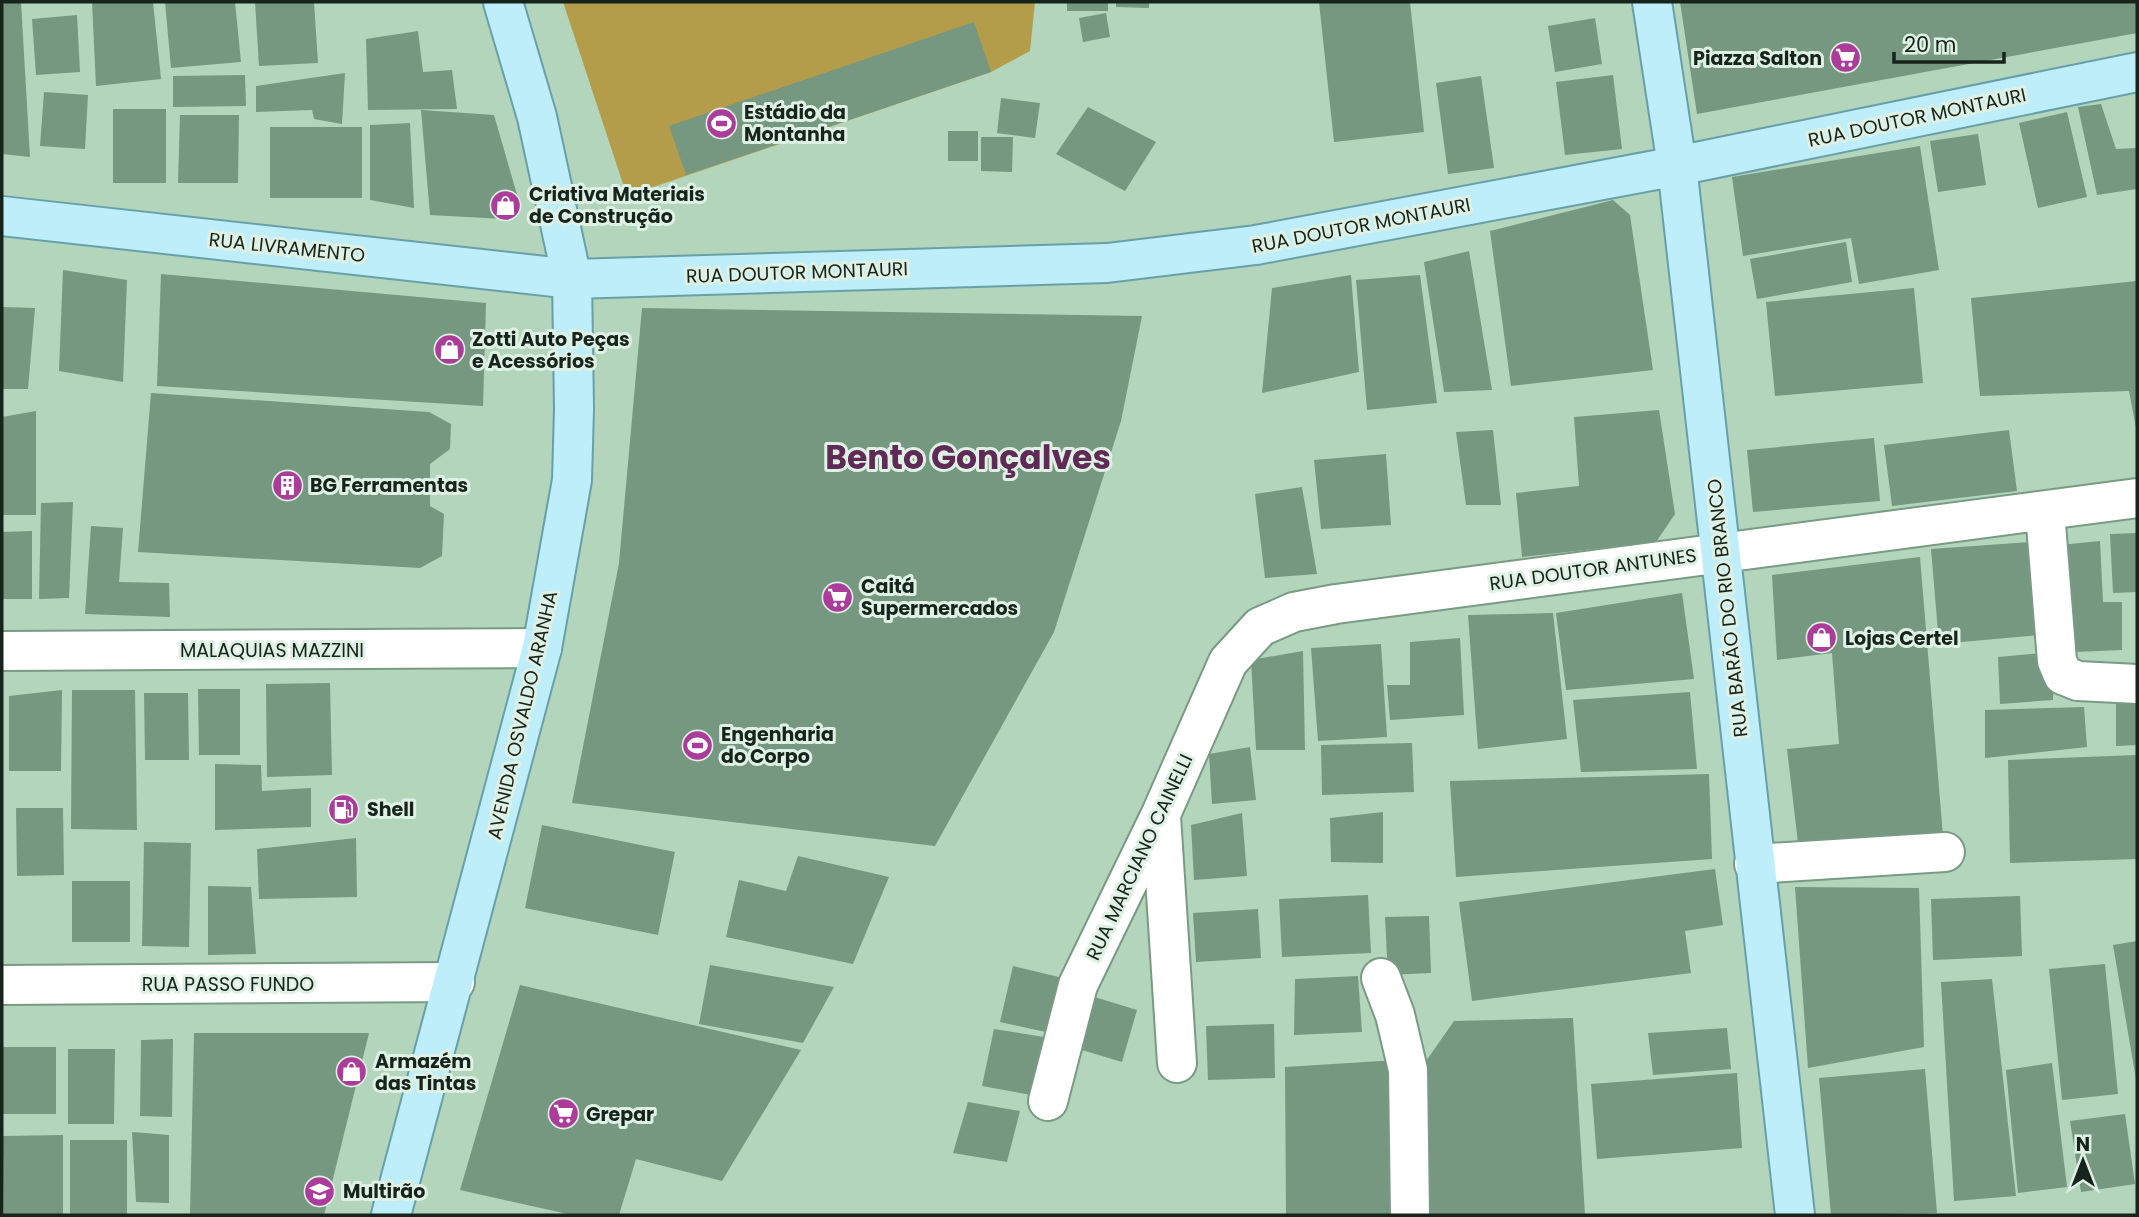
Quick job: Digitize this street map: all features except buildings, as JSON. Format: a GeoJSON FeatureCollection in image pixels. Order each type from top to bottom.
{"type":"FeatureCollection","features":[{"type":"Feature","properties":{"kind":"main road","name":"AVENIDA OSVALDO ARANHA"},"geometry":{"type":"LineString","coordinates":[[391,1215],[542,649],[572,480],[572,279],[537,117],[503,2]]}},
{"type":"Feature","properties":{"kind":"main road","name":"RUA BARÃO DO RIO BRANCO"},"geometry":{"type":"LineString","coordinates":[[1652,2],[1676,166],[1795,1215]]}},
{"type":"Feature","properties":{"kind":"main road","name":"RUA DOUTOR MONTAURI"},"geometry":{"type":"LineString","coordinates":[[572,279],[1093,263],[1180,256],[1256,245],[1676,166],[2137,72]]}},
{"type":"Feature","properties":{"kind":"main road","name":"RUA LIVRAMENTO"},"geometry":{"type":"LineString","coordinates":[[2,216],[572,279]]}},
{"type":"Feature","properties":{"kind":"street","name":"RUA DOUTOR ANTUNES"},"geometry":{"type":"LineString","coordinates":[[1260,627],[1294,612],[1336,604],[2137,498]]}},
{"type":"Feature","properties":{"kind":"street"},"geometry":{"type":"LineString","coordinates":[[2045,512],[2057,661],[2063,675],[2078,681],[2137,684]]}},
{"type":"Feature","properties":{"kind":"street","name":"RUA MARCIANO CAINELLI"},"geometry":{"type":"LineString","coordinates":[[1048,1101],[1078,985],[1161,814],[1228,662],[1260,627]]}},
{"type":"Feature","properties":{"kind":"street","name":"MALAQUIAS MAZZINI"},"geometry":{"type":"LineString","coordinates":[[2,651],[542,649]]}},
{"type":"Feature","properties":{"kind":"street"},"geometry":{"type":"LineString","coordinates":[[1161,814],[1177,1063]]}},
{"type":"Feature","properties":{"kind":"street"},"geometry":{"type":"LineString","coordinates":[[1754,864],[1945,852]]}},
{"type":"Feature","properties":{"kind":"street"},"geometry":{"type":"LineString","coordinates":[[1381,978],[1395,1015],[1408,1070],[1410,1215]]}},
{"type":"Feature","properties":{"kind":"street","name":"RUA PASSO FUNDO"},"geometry":{"type":"LineString","coordinates":[[2,985],[455,982]]}},
{"type":"Feature","properties":{"kind":"shaded area","name":"Estádio da Montanha"},"geometry":{"type":"Polygon","coordinates":[[[563,2],[1035,2],[1030,51],[991,72],[627,196],[563,2]]]}},
{"type":"Feature","properties":{"kind":"place","name":"Piazza Salton"},"geometry":{"type":"Point","coordinates":[1845,58]}},
{"type":"Feature","properties":{"kind":"place","name":"Estádio da Montanha"},"geometry":{"type":"Point","coordinates":[721,123]}},
{"type":"Feature","properties":{"kind":"place","name":"Criativa Materiais de Construção"},"geometry":{"type":"Point","coordinates":[506,205]}},
{"type":"Feature","properties":{"kind":"place","name":"Zotti Auto Peças e Acessórios"},"geometry":{"type":"Point","coordinates":[449,350]}},
{"type":"Feature","properties":{"kind":"place","name":"BG Ferramentas"},"geometry":{"type":"Point","coordinates":[287,485]}},
{"type":"Feature","properties":{"kind":"place","name":"Caitá Supermercados"},"geometry":{"type":"Point","coordinates":[838,597]}},
{"type":"Feature","properties":{"kind":"place","name":"Lojas Certel"},"geometry":{"type":"Point","coordinates":[1822,638]}},
{"type":"Feature","properties":{"kind":"place","name":"Engenharia do Corpo"},"geometry":{"type":"Point","coordinates":[698,745]}},
{"type":"Feature","properties":{"kind":"place","name":"Shell"},"geometry":{"type":"Point","coordinates":[344,809]}},
{"type":"Feature","properties":{"kind":"place","name":"Armazém das Tintas"},"geometry":{"type":"Point","coordinates":[352,1072]}},
{"type":"Feature","properties":{"kind":"place","name":"Grepar"},"geometry":{"type":"Point","coordinates":[563,1114]}},
{"type":"Feature","properties":{"kind":"place","name":"Multirão"},"geometry":{"type":"Point","coordinates":[320,1191]}},
{"type":"Feature","properties":{"kind":"district","name":"Bento Gonçalves"},"geometry":{"type":"Point","coordinates":[968,457]}}]}
